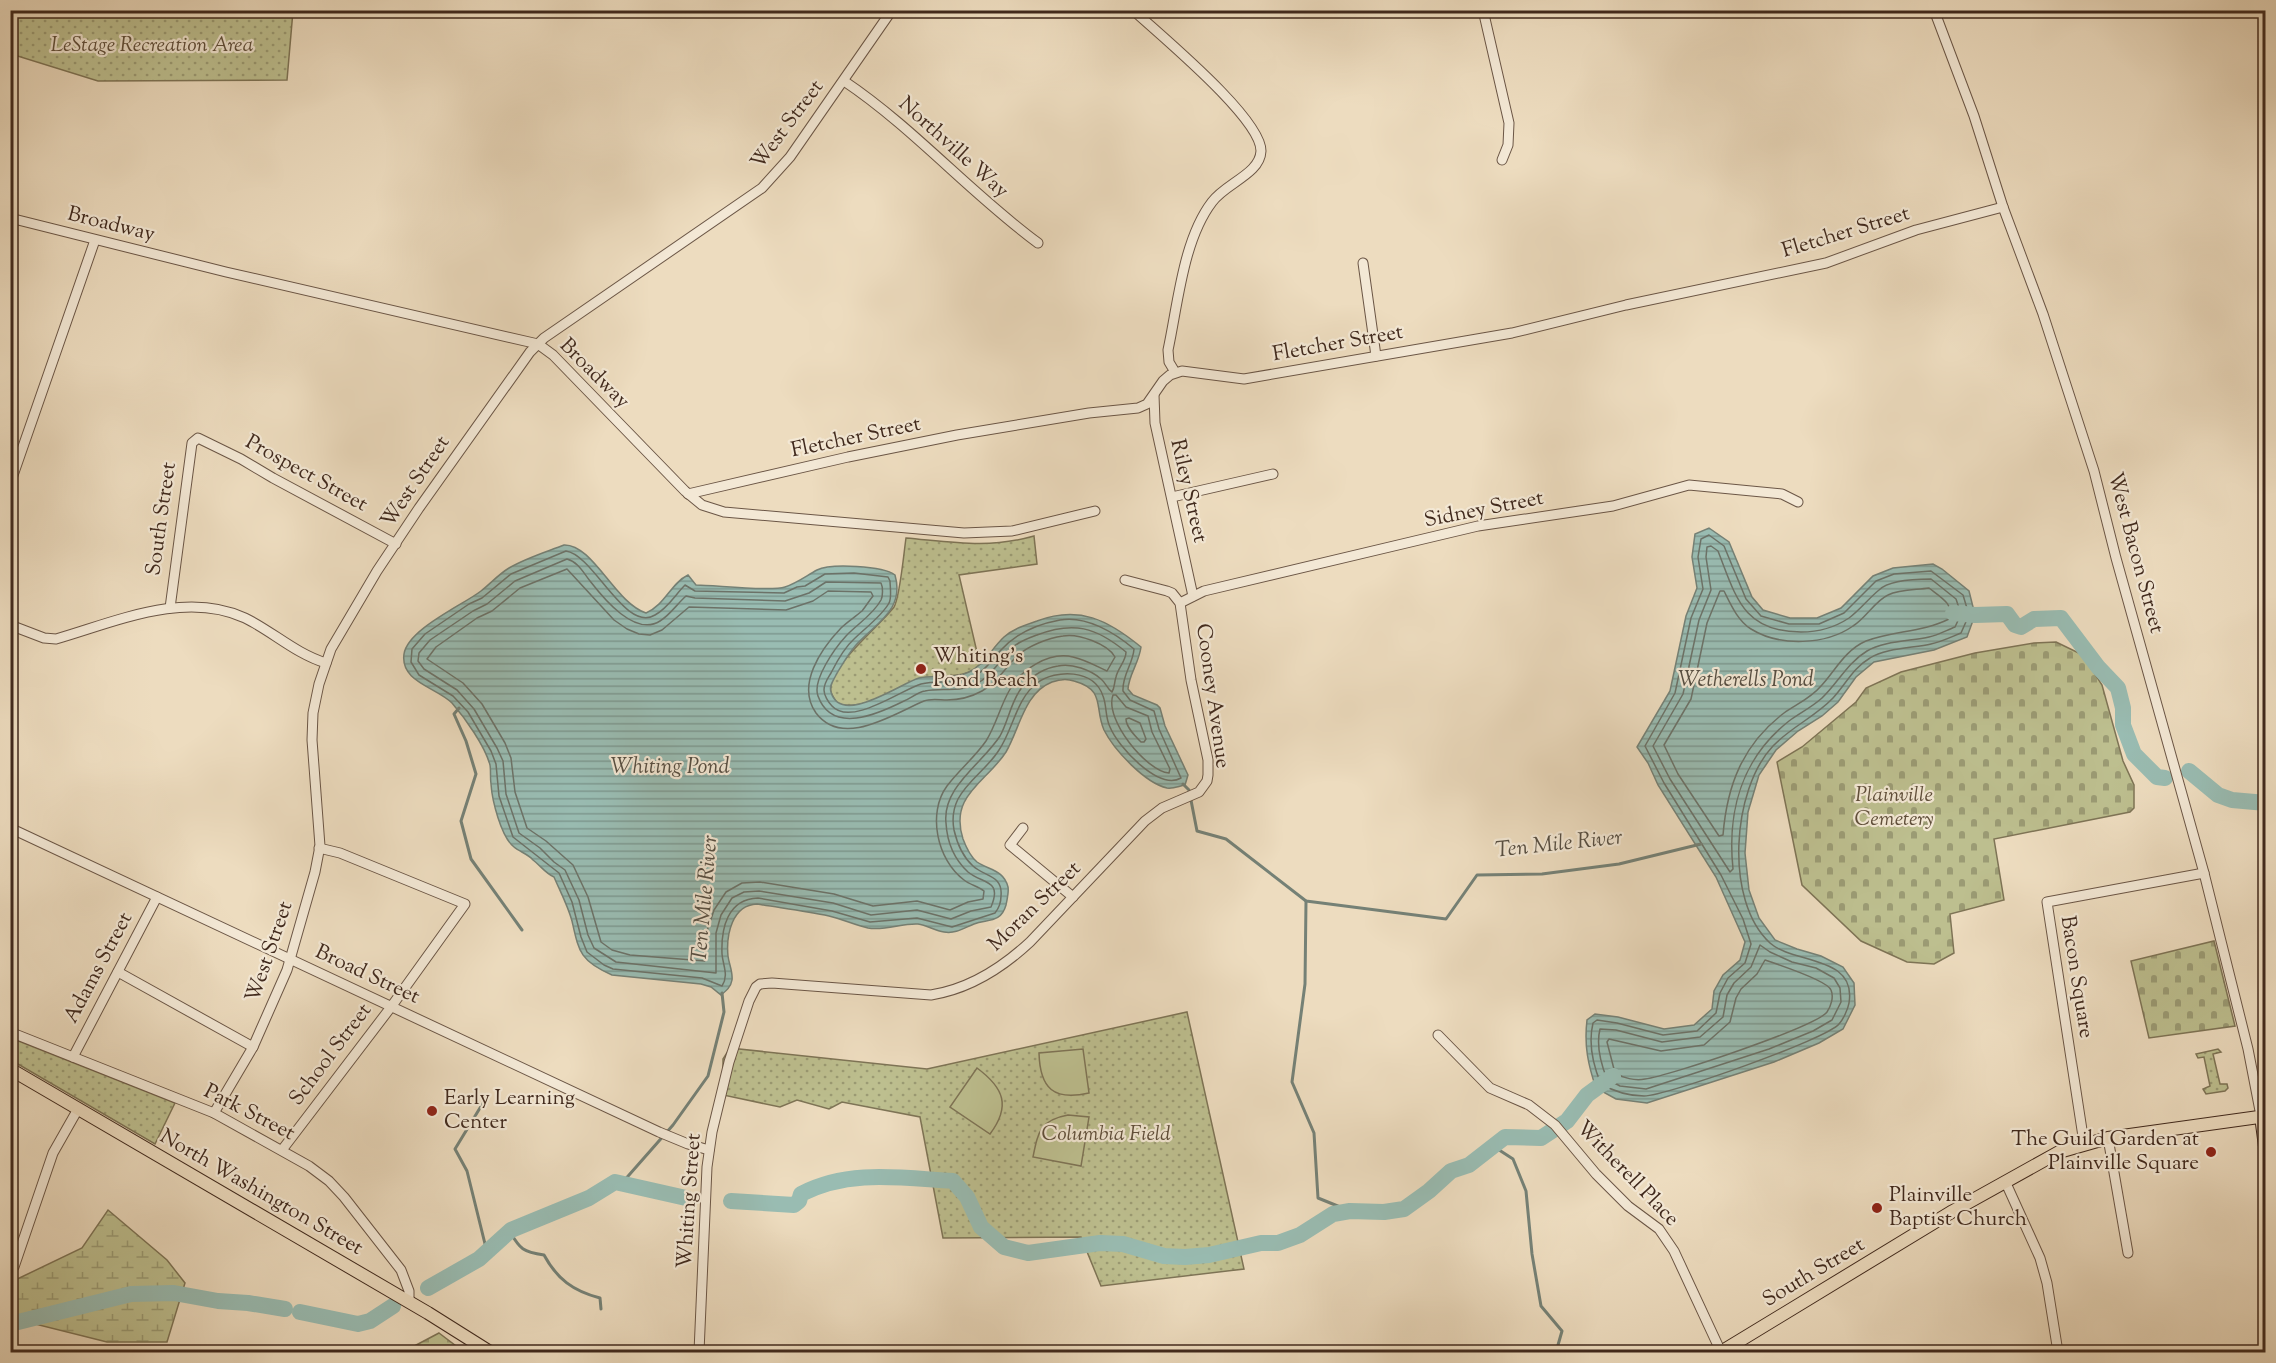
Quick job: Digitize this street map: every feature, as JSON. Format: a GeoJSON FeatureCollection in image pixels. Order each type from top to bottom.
{"type":"FeatureCollection","features":[{"type":"Feature","properties":{"kind":"main road","name":"North Washington Street"},"geometry":{"type":"LineString","coordinates":[[10,1069],[409,1301],[490,1353]]}},
{"type":"Feature","properties":{"kind":"main road","name":"South Street"},"geometry":{"type":"LineString","coordinates":[[1721,1352],[2005,1181],[2059,1152],[2108,1138],[2263,1116]]}},
{"type":"Feature","properties":{"kind":"main road"},"geometry":{"type":"LineString","coordinates":[[2263,1116],[2265,1154]]}},
{"type":"Feature","properties":{"kind":"street","name":"West Street"},"geometry":{"type":"LineString","coordinates":[[214,1113],[253,1047],[291,959],[319,848],[312,740],[313,713],[326,663],[339,634],[396,544],[505,385],[538,345],[762,188],[790,157],[892,10]]}},
{"type":"Feature","properties":{"kind":"street"},"geometry":{"type":"LineString","coordinates":[[1133,10],[1247,119],[1260,145],[1260,160],[1255,168],[1222,191],[1212,201],[1199,224],[1187,261],[1168,350],[1169,362],[1175,372]]}},
{"type":"Feature","properties":{"kind":"street"},"geometry":{"type":"LineString","coordinates":[[1483,10],[1509,123],[1508,145],[1502,160]]}},
{"type":"Feature","properties":{"kind":"street","name":"West Bacon Street"},"geometry":{"type":"LineString","coordinates":[[1934,10],[1974,116],[2003,207],[2043,314],[2094,471],[2204,873],[2263,1116]]}},
{"type":"Feature","properties":{"kind":"street","name":"Northville Way"},"geometry":{"type":"LineString","coordinates":[[844,81],[894,118],[991,207],[1038,243]]}},
{"type":"Feature","properties":{"kind":"street","name":"Fletcher Street"},"geometry":{"type":"LineString","coordinates":[[688,494],[848,457],[946,438],[1089,413],[1138,408],[1147,404],[1163,381],[1175,372],[1190,371],[1224,378],[1244,379],[1512,333],[1626,305],[1826,263],[1916,230],[2003,207]]}},
{"type":"Feature","properties":{"kind":"street","name":"Broadway"},"geometry":{"type":"LineString","coordinates":[[10,218],[538,345],[553,355],[688,494],[702,505],[724,512],[963,533],[997,533],[1095,511]]}},
{"type":"Feature","properties":{"kind":"street"},"geometry":{"type":"LineString","coordinates":[[10,484],[95,240]]}},
{"type":"Feature","properties":{"kind":"street"},"geometry":{"type":"LineString","coordinates":[[1363,262],[1376,356]]}},
{"type":"Feature","properties":{"kind":"street","name":"Riley Street"},"geometry":{"type":"LineString","coordinates":[[1154,393],[1155,423],[1192,596]]}},
{"type":"Feature","properties":{"kind":"street","name":"Prospect Street"},"geometry":{"type":"LineString","coordinates":[[198,438],[396,544]]}},
{"type":"Feature","properties":{"kind":"street","name":"South Street"},"geometry":{"type":"LineString","coordinates":[[170,608],[192,442],[198,438]]}},
{"type":"Feature","properties":{"kind":"street"},"geometry":{"type":"LineString","coordinates":[[1172,497],[1273,474]]}},
{"type":"Feature","properties":{"kind":"street","name":"Sidney Street"},"geometry":{"type":"LineString","coordinates":[[1180,603],[1192,596],[1249,580],[1478,526],[1613,506],[1689,485],[1782,494],[1798,502]]}},
{"type":"Feature","properties":{"kind":"street","name":"Cooney Avenue"},"geometry":{"type":"LineString","coordinates":[[1125,580],[1172,593],[1180,603],[1189,670],[1209,769],[1203,788],[1191,796],[1162,808],[1145,821]]}},
{"type":"Feature","properties":{"kind":"street"},"geometry":{"type":"LineString","coordinates":[[10,625],[44,638],[56,639],[170,608],[196,607],[244,618],[311,657],[326,663]]}},
{"type":"Feature","properties":{"kind":"street","name":"Moran Street"},"geometry":{"type":"LineString","coordinates":[[756,987],[760,984],[772,983],[931,995],[949,992],[976,981],[1012,959],[1145,821]]}},
{"type":"Feature","properties":{"kind":"street","name":"Broad Street"},"geometry":{"type":"LineString","coordinates":[[10,828],[659,1132],[709,1150]]}},
{"type":"Feature","properties":{"kind":"street"},"geometry":{"type":"LineString","coordinates":[[1023,828],[1010,845],[1073,897]]}},
{"type":"Feature","properties":{"kind":"street","name":"School Street"},"geometry":{"type":"LineString","coordinates":[[282,1150],[391,1007],[465,904],[340,852],[319,848]]}},
{"type":"Feature","properties":{"kind":"street","name":"Bacon Square"},"geometry":{"type":"LineString","coordinates":[[2084,1143],[2047,903],[2204,873]]}},
{"type":"Feature","properties":{"kind":"street","name":"Adams Street"},"geometry":{"type":"LineString","coordinates":[[73,1057],[157,897]]}},
{"type":"Feature","properties":{"kind":"street"},"geometry":{"type":"LineString","coordinates":[[118,972],[253,1047]]}},
{"type":"Feature","properties":{"kind":"street","name":"Whiting Street"},"geometry":{"type":"LineString","coordinates":[[699,1353],[709,1150],[729,1062],[748,1001],[756,987]]}},
{"type":"Feature","properties":{"kind":"street","name":"Park Street"},"geometry":{"type":"LineString","coordinates":[[10,1032],[214,1113],[282,1150],[322,1176],[347,1200],[400,1270],[410,1290],[409,1301]]}},
{"type":"Feature","properties":{"kind":"street","name":"Witherell Place"},"geometry":{"type":"LineString","coordinates":[[1438,1035],[1490,1088],[1529,1105],[1557,1127],[1596,1174],[1628,1206],[1659,1229],[1674,1251],[1721,1352]]}},
{"type":"Feature","properties":{"kind":"street"},"geometry":{"type":"LineString","coordinates":[[14,1267],[53,1153],[78,1109]]}},
{"type":"Feature","properties":{"kind":"street"},"geometry":{"type":"LineString","coordinates":[[2108,1138],[2128,1253]]}},
{"type":"Feature","properties":{"kind":"street"},"geometry":{"type":"LineString","coordinates":[[2005,1181],[2040,1258],[2047,1283],[2058,1353]]}},
{"type":"Feature","properties":{"kind":"green space","name":"LeStage Recreation Area"},"geometry":{"type":"Polygon","coordinates":[[[10,11],[293,11],[287,80],[98,81],[11,54],[10,11]]]}},
{"type":"Feature","properties":{"kind":"green space"},"geometry":{"type":"Polygon","coordinates":[[[1034,536],[1037,564],[959,575],[980,665],[960,675],[920,679],[863,703],[838,704],[831,692],[831,682],[836,672],[855,648],[894,607],[900,584],[906,538],[955,543],[985,543],[1034,536]]]}},
{"type":"Feature","properties":{"kind":"green space","name":"Plainville Cemetery"},"geometry":{"type":"Polygon","coordinates":[[[2056,642],[2083,655],[2102,685],[2123,761],[2134,785],[2134,808],[2130,812],[1994,839],[2004,900],[1950,914],[1954,953],[1934,964],[1907,962],[1861,941],[1802,885],[1777,762],[1802,747],[1856,702],[1866,688],[1901,672],[1975,653],[2034,643],[2056,642]]]}},
{"type":"Feature","properties":{"kind":"green space"},"geometry":{"type":"Polygon","coordinates":[[[2214,941],[2235,1026],[2149,1038],[2131,961],[2214,941]]]}},
{"type":"Feature","properties":{"kind":"green space","name":"Columbia Field"},"geometry":{"type":"Polygon","coordinates":[[[1187,1012],[1244,1269],[1101,1286],[1081,1237],[943,1238],[920,1117],[842,1102],[829,1109],[797,1100],[780,1107],[723,1095],[723,1059],[730,1048],[927,1069],[1187,1012]]]}},
{"type":"Feature","properties":{"kind":"green space"},"geometry":{"type":"Polygon","coordinates":[[[11,1038],[175,1103],[155,1144],[11,1060],[11,1038]]]}},
{"type":"Feature","properties":{"kind":"green space"},"geometry":{"type":"Polygon","coordinates":[[[1083,1049],[1089,1093],[1067,1095],[1051,1090],[1042,1076],[1039,1053],[1083,1049]]]}},
{"type":"Feature","properties":{"kind":"green space"},"geometry":{"type":"Polygon","coordinates":[[[2218,1049],[2221,1052],[2213,1054],[2220,1084],[2227,1084],[2228,1088],[2225,1091],[2206,1094],[2203,1089],[2210,1086],[2204,1057],[2198,1058],[2196,1054],[2218,1049]]]}},
{"type":"Feature","properties":{"kind":"green space"},"geometry":{"type":"Polygon","coordinates":[[[977,1068],[999,1090],[1002,1098],[1001,1115],[990,1134],[950,1107],[977,1068]]]}},
{"type":"Feature","properties":{"kind":"green space"},"geometry":{"type":"Polygon","coordinates":[[[1068,1115],[1089,1117],[1081,1166],[1033,1157],[1042,1128],[1051,1120],[1068,1115]]]}},
{"type":"Feature","properties":{"kind":"green space"},"geometry":{"type":"Polygon","coordinates":[[[108,1210],[167,1260],[185,1283],[167,1342],[107,1342],[11,1318],[11,1282],[82,1248],[108,1210]]]}},
{"type":"Feature","properties":{"kind":"green space"},"geometry":{"type":"Polygon","coordinates":[[[439,1333],[464,1352],[403,1352],[439,1333]]]}},
{"type":"Feature","properties":{"kind":"water","name":"Wetherells Pond"},"geometry":{"type":"Polygon","coordinates":[[[1709,528],[1729,542],[1752,597],[1763,610],[1790,618],[1817,618],[1841,608],[1873,576],[1893,568],[1933,564],[1969,591],[1975,615],[1967,637],[1934,650],[1874,662],[1856,677],[1838,702],[1776,750],[1759,775],[1748,812],[1745,853],[1749,890],[1759,918],[1775,940],[1821,956],[1843,967],[1854,983],[1855,1005],[1843,1029],[1819,1043],[1774,1062],[1647,1103],[1616,1099],[1596,1088],[1587,1055],[1587,1020],[1595,1014],[1618,1017],[1664,1029],[1694,1025],[1712,1009],[1714,991],[1723,975],[1740,960],[1745,942],[1716,877],[1637,747],[1670,691],[1686,616],[1697,588],[1692,557],[1695,534],[1709,528]]]}},
{"type":"Feature","properties":{"kind":"water","name":"Whiting Pond"},"geometry":{"type":"Polygon","coordinates":[[[564,545],[575,547],[585,554],[624,598],[646,613],[658,605],[677,583],[688,575],[696,585],[767,589],[785,587],[817,570],[833,567],[880,569],[895,575],[896,598],[892,607],[887,615],[853,648],[832,684],[831,692],[837,702],[846,705],[872,700],[919,678],[957,676],[969,672],[984,661],[1004,637],[1015,629],[1052,616],[1080,615],[1105,623],[1141,647],[1128,689],[1133,695],[1160,708],[1165,726],[1188,775],[1185,785],[1167,788],[1140,773],[1123,756],[1104,730],[1097,700],[1091,689],[1071,680],[1055,681],[1035,694],[1006,752],[965,800],[961,811],[960,824],[963,839],[971,855],[977,862],[1000,874],[1006,881],[1008,894],[1006,905],[997,918],[952,932],[918,924],[874,929],[829,916],[757,904],[742,910],[732,922],[728,939],[728,956],[732,980],[721,995],[711,987],[701,984],[612,975],[593,965],[579,948],[572,921],[554,877],[514,847],[505,835],[493,799],[490,765],[474,732],[452,703],[413,678],[404,663],[404,654],[408,645],[415,636],[437,618],[481,591],[509,568],[564,545]]]}},
{"type":"Feature","properties":{"kind":"waterway","name":"Ten Mile River"},"geometry":{"type":"LineString","coordinates":[[1953,613],[2007,614],[2015,625],[2021,627],[2034,619],[2061,618],[2098,667],[2118,688],[2123,708],[2123,725],[2134,754],[2157,777],[2165,778]]}},
{"type":"Feature","properties":{"kind":"waterway"},"geometry":{"type":"LineString","coordinates":[[459,708],[454,714],[466,741],[476,774],[461,821],[471,859],[522,930]]}},
{"type":"Feature","properties":{"kind":"waterway","name":"Ten Mile River"},"geometry":{"type":"LineString","coordinates":[[2189,771],[2218,795],[2232,800],[2266,803]]}},
{"type":"Feature","properties":{"kind":"waterway","name":"Ten Mile River"},"geometry":{"type":"LineString","coordinates":[[1183,784],[1189,790],[1197,831],[1226,839],[1306,901],[1446,919],[1477,875],[1542,874],[1619,864],[1701,844]]}},
{"type":"Feature","properties":{"kind":"waterway"},"geometry":{"type":"LineString","coordinates":[[1306,901],[1305,984],[1292,1082],[1314,1133],[1318,1198],[1350,1211]]}},
{"type":"Feature","properties":{"kind":"waterway","name":"Ten Mile River"},"geometry":{"type":"LineString","coordinates":[[622,1183],[673,1125],[708,1076],[724,1012],[722,993]]}},
{"type":"Feature","properties":{"kind":"waterway","name":"Ten Mile River"},"geometry":{"type":"LineString","coordinates":[[731,1201],[794,1205],[799,1201],[801,1194],[819,1186],[856,1178],[895,1177],[953,1181],[967,1197],[981,1227],[1004,1247],[1028,1253],[1100,1243],[1123,1244],[1164,1256],[1209,1255],[1261,1243],[1278,1243],[1300,1235],[1333,1214],[1404,1209],[1451,1171],[1469,1165],[1505,1137],[1541,1138],[1567,1121],[1587,1095],[1613,1076]]}},
{"type":"Feature","properties":{"kind":"waterway"},"geometry":{"type":"LineString","coordinates":[[483,1103],[455,1149],[467,1171],[487,1252]]}},
{"type":"Feature","properties":{"kind":"waterway"},"geometry":{"type":"LineString","coordinates":[[1493,1146],[1513,1159],[1526,1191],[1532,1254],[1541,1306],[1562,1331],[1556,1352]]}},
{"type":"Feature","properties":{"kind":"waterway","name":"Ten Mile River"},"geometry":{"type":"LineString","coordinates":[[428,1288],[479,1259],[511,1230],[589,1198],[615,1182],[686,1198]]}},
{"type":"Feature","properties":{"kind":"waterway"},"geometry":{"type":"LineString","coordinates":[[510,1232],[523,1249],[544,1255],[554,1271],[567,1283],[582,1292],[600,1298],[601,1309]]}},
{"type":"Feature","properties":{"kind":"waterway","name":"Ten Mile River"},"geometry":{"type":"LineString","coordinates":[[10,1324],[131,1294],[174,1293],[285,1309]]}},
{"type":"Feature","properties":{"kind":"waterway","name":"Ten Mile River"},"geometry":{"type":"LineString","coordinates":[[300,1312],[358,1324],[370,1321],[393,1306]]}},
{"type":"Feature","properties":{"kind":"place","name":"Whiting's Pond Beach"},"geometry":{"type":"Point","coordinates":[921,669]}},
{"type":"Feature","properties":{"kind":"place","name":"Early Learning Center"},"geometry":{"type":"Point","coordinates":[432,1111]}},
{"type":"Feature","properties":{"kind":"place","name":"The Guild Garden at Plainville Square"},"geometry":{"type":"Point","coordinates":[2211,1152]}},
{"type":"Feature","properties":{"kind":"place","name":"Plainville Baptist Church"},"geometry":{"type":"Point","coordinates":[1877,1208]}}]}
